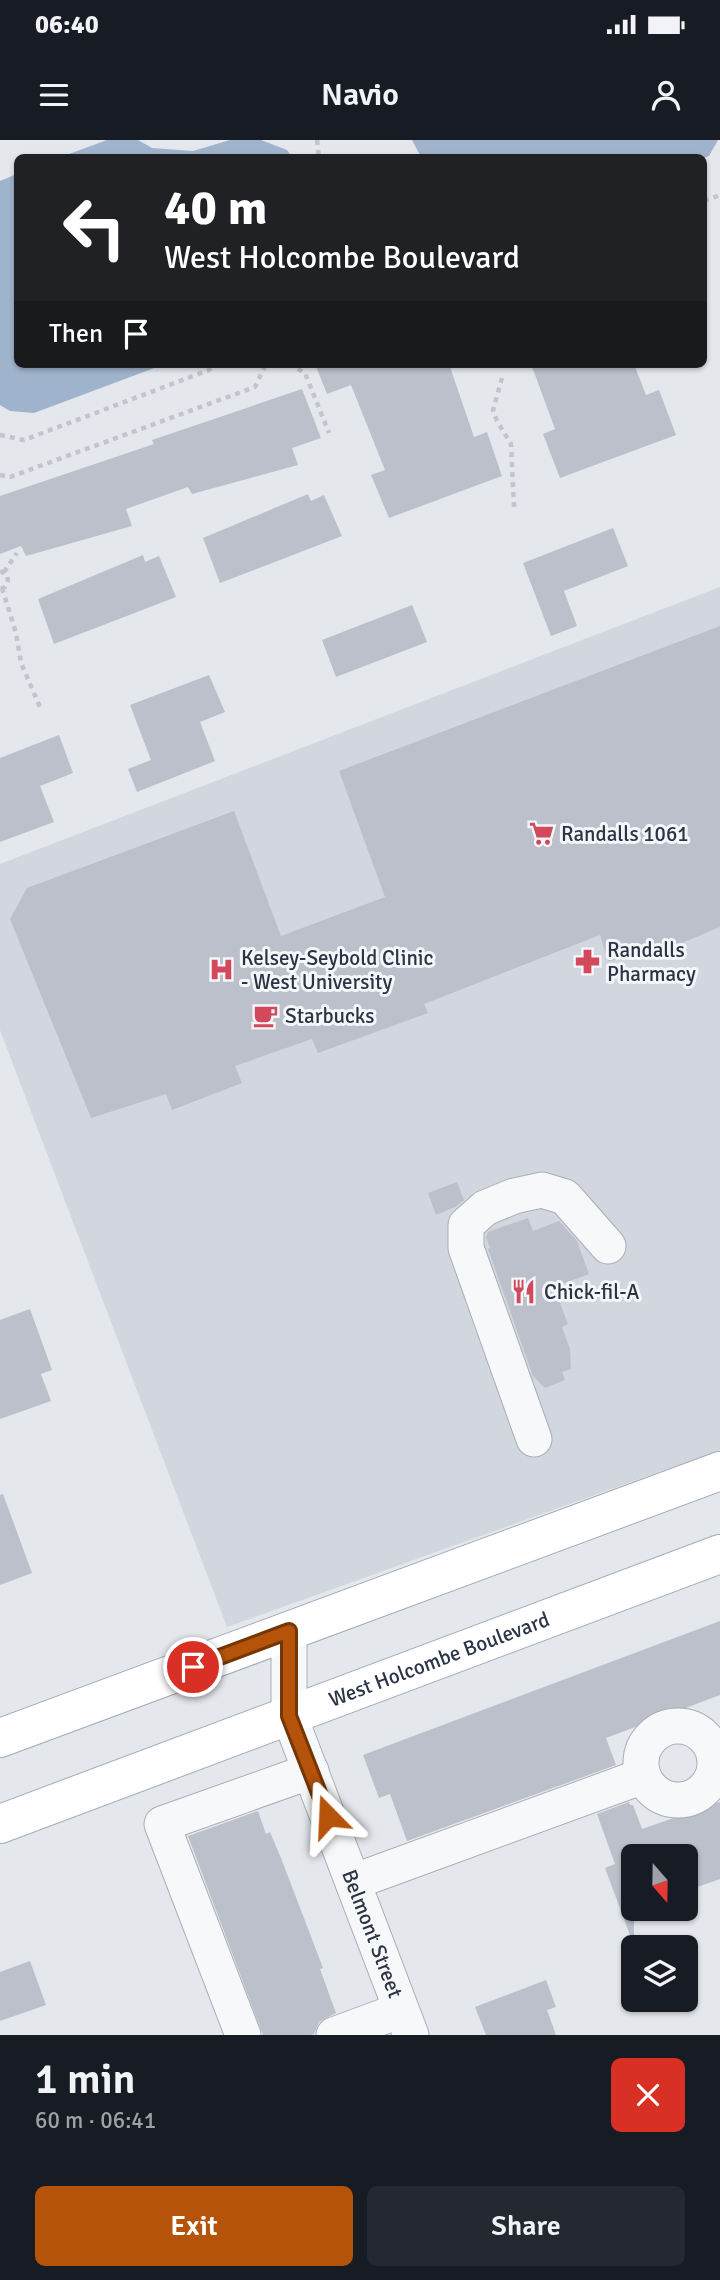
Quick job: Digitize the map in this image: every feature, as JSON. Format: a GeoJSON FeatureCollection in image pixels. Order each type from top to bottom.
{"type":"FeatureCollection","features":[{"type":"Feature","properties":{"kind":"main road"},"geometry":{"type":"LineString","coordinates":[[0,1738],[720,1471]]}},
{"type":"Feature","properties":{"kind":"main road","name":"West Holcombe Boulevard"},"geometry":{"type":"LineString","coordinates":[[0,1824],[720,1554]]}},
{"type":"Feature","properties":{"kind":"street"},"geometry":{"type":"LineString","coordinates":[[534,1439],[466,1248],[466,1225],[485,1208],[514,1196],[542,1190],[565,1197],[608,1246]]}},
{"type":"Feature","properties":{"kind":"street","name":"Belmont Street"},"geometry":{"type":"LineString","coordinates":[[289,1631],[289,1716],[406,2023]]}},
{"type":"Feature","properties":{"kind":"street"},"geometry":{"type":"LineString","coordinates":[[243,2035],[162,1824],[311,1771]]}},
{"type":"Feature","properties":{"kind":"street"},"geometry":{"type":"LineString","coordinates":[[353,1882],[643,1776]]}},
{"type":"Feature","properties":{"kind":"street"},"geometry":{"type":"LineString","coordinates":[[334,2035],[406,2023]]}},
{"type":"Feature","properties":{"kind":"path"},"geometry":{"type":"LineString","coordinates":[[0,435],[23,440],[211,368]]}},
{"type":"Feature","properties":{"kind":"path"},"geometry":{"type":"LineString","coordinates":[[0,475],[10,477],[255,387],[264,368]]}},
{"type":"Feature","properties":{"kind":"path"},"geometry":{"type":"LineString","coordinates":[[296,368],[305,373],[329,433]]}},
{"type":"Feature","properties":{"kind":"path"},"geometry":{"type":"LineString","coordinates":[[502,378],[493,410],[512,443],[514,507]]}},
{"type":"Feature","properties":{"kind":"path"},"geometry":{"type":"LineString","coordinates":[[17,554],[2,572],[8,577],[8,583],[1,588],[16,633],[21,663],[40,707]]}},
{"type":"Feature","properties":{"kind":"shaded area"},"geometry":{"type":"Polygon","coordinates":[[[720,587],[720,1450],[227,1627],[0,1030],[0,864],[720,587]]]}},
{"type":"Feature","properties":{"kind":"water"},"geometry":{"type":"Polygon","coordinates":[[[107,140],[138,140],[152,148],[193,151],[230,140],[261,140],[287,150],[290,154],[69,154],[107,140]]]}},
{"type":"Feature","properties":{"kind":"water"},"geometry":{"type":"Polygon","coordinates":[[[412,140],[718,140],[707,157],[707,154],[419,154],[412,140]]]}},
{"type":"Feature","properties":{"kind":"water"},"geometry":{"type":"Polygon","coordinates":[[[14,175],[14,368],[154,368],[34,413],[10,411],[0,405],[0,181],[14,175]]]}},
{"type":"Feature","properties":{"kind":"building"},"geometry":{"type":"Polygon","coordinates":[[[317,368],[450,368],[474,437],[487,432],[502,476],[389,518],[371,475],[385,470],[351,385],[327,394],[317,368]]]}},
{"type":"Feature","properties":{"kind":"building"},"geometry":{"type":"Polygon","coordinates":[[[532,368],[636,368],[646,395],[659,390],[676,435],[560,478],[543,434],[555,429],[532,368]]]}},
{"type":"Feature","properties":{"kind":"building"},"geometry":{"type":"Polygon","coordinates":[[[302,389],[321,438],[292,448],[298,465],[192,494],[188,487],[126,509],[132,526],[26,556],[21,546],[0,554],[0,496],[154,444],[152,440],[302,389]]]}},
{"type":"Feature","properties":{"kind":"building"},"geometry":{"type":"Polygon","coordinates":[[[308,494],[311,501],[324,495],[342,536],[220,583],[203,538],[308,494]]]}},
{"type":"Feature","properties":{"kind":"building"},"geometry":{"type":"Polygon","coordinates":[[[613,528],[628,566],[564,591],[577,626],[551,636],[523,563],[613,528]]]}},
{"type":"Feature","properties":{"kind":"building"},"geometry":{"type":"Polygon","coordinates":[[[143,555],[145,562],[159,556],[176,597],[54,644],[38,599],[143,555]]]}},
{"type":"Feature","properties":{"kind":"building"},"geometry":{"type":"Polygon","coordinates":[[[412,605],[427,642],[336,677],[322,640],[412,605]]]}},
{"type":"Feature","properties":{"kind":"building"},"geometry":{"type":"Polygon","coordinates":[[[720,626],[720,927],[651,956],[608,961],[600,935],[424,1004],[428,1013],[318,1053],[312,1039],[235,1066],[242,1083],[172,1110],[166,1094],[91,1118],[10,919],[27,888],[234,811],[281,936],[385,897],[339,771],[720,626]]]}},
{"type":"Feature","properties":{"kind":"building"},"geometry":{"type":"Polygon","coordinates":[[[209,675],[225,712],[200,722],[215,761],[137,792],[128,769],[151,760],[130,705],[209,675]]]}},
{"type":"Feature","properties":{"kind":"building"},"geometry":{"type":"Polygon","coordinates":[[[59,735],[73,773],[40,786],[54,822],[0,842],[0,758],[59,735]]]}},
{"type":"Feature","properties":{"kind":"building"},"geometry":{"type":"Polygon","coordinates":[[[457,1182],[464,1200],[436,1215],[428,1193],[457,1182]]]}},
{"type":"Feature","properties":{"kind":"building","name":"Chick-fil-A"},"geometry":{"type":"Polygon","coordinates":[[[528,1218],[533,1231],[559,1221],[577,1241],[589,1274],[554,1287],[568,1324],[562,1327],[570,1349],[571,1369],[562,1372],[565,1380],[545,1388],[533,1376],[486,1238],[488,1232],[528,1218]]]}},
{"type":"Feature","properties":{"kind":"building"},"geometry":{"type":"Polygon","coordinates":[[[30,1309],[52,1370],[41,1374],[51,1401],[0,1419],[0,1320],[30,1309]]]}},
{"type":"Feature","properties":{"kind":"building"},"geometry":{"type":"Polygon","coordinates":[[[3,1494],[32,1573],[0,1585],[0,1495],[3,1494]]]}},
{"type":"Feature","properties":{"kind":"building"},"geometry":{"type":"Polygon","coordinates":[[[720,1621],[720,1695],[606,1738],[616,1765],[407,1841],[390,1794],[379,1798],[363,1755],[720,1621]]]}},
{"type":"Feature","properties":{"kind":"building"},"geometry":{"type":"Polygon","coordinates":[[[629,1802],[633,1805],[642,1829],[720,1802],[720,1879],[698,1887],[698,1844],[621,1844],[621,1911],[605,1868],[615,1864],[597,1814],[629,1802]]]}},
{"type":"Feature","properties":{"kind":"building"},"geometry":{"type":"Polygon","coordinates":[[[258,1811],[266,1834],[270,1832],[281,1858],[323,1968],[320,1969],[336,2013],[319,2022],[311,2035],[263,2035],[188,1836],[258,1811]]]}},
{"type":"Feature","properties":{"kind":"building"},"geometry":{"type":"Polygon","coordinates":[[[625,1922],[634,1922],[634,1935],[630,1935],[625,1922]]]}},
{"type":"Feature","properties":{"kind":"building"},"geometry":{"type":"Polygon","coordinates":[[[30,1961],[46,2005],[0,2021],[0,1972],[30,1961]]]}},
{"type":"Feature","properties":{"kind":"building"},"geometry":{"type":"Polygon","coordinates":[[[546,1980],[556,2007],[547,2010],[556,2035],[486,2035],[475,2007],[546,1980]]]}},
{"type":"Feature","properties":{"kind":"place","name":"Randalls 1061"},"geometry":{"type":"Point","coordinates":[541,834]}},
{"type":"Feature","properties":{"kind":"place","name":"Randalls Pharmacy"},"geometry":{"type":"Point","coordinates":[587,962]}},
{"type":"Feature","properties":{"kind":"place","name":"Kelsey-Seybold Clinic - West University"},"geometry":{"type":"Point","coordinates":[221,970]}},
{"type":"Feature","properties":{"kind":"place","name":"Starbucks"},"geometry":{"type":"Point","coordinates":[265,1016]}},
{"type":"Feature","properties":{"kind":"place","name":"Chick-fil-A"},"geometry":{"type":"Point","coordinates":[524,1292]}},
{"type":"Feature","properties":{"kind":"route"},"geometry":{"type":"LineString","coordinates":[[193,1667],[289,1631],[289,1716],[328,1816]]}}]}
